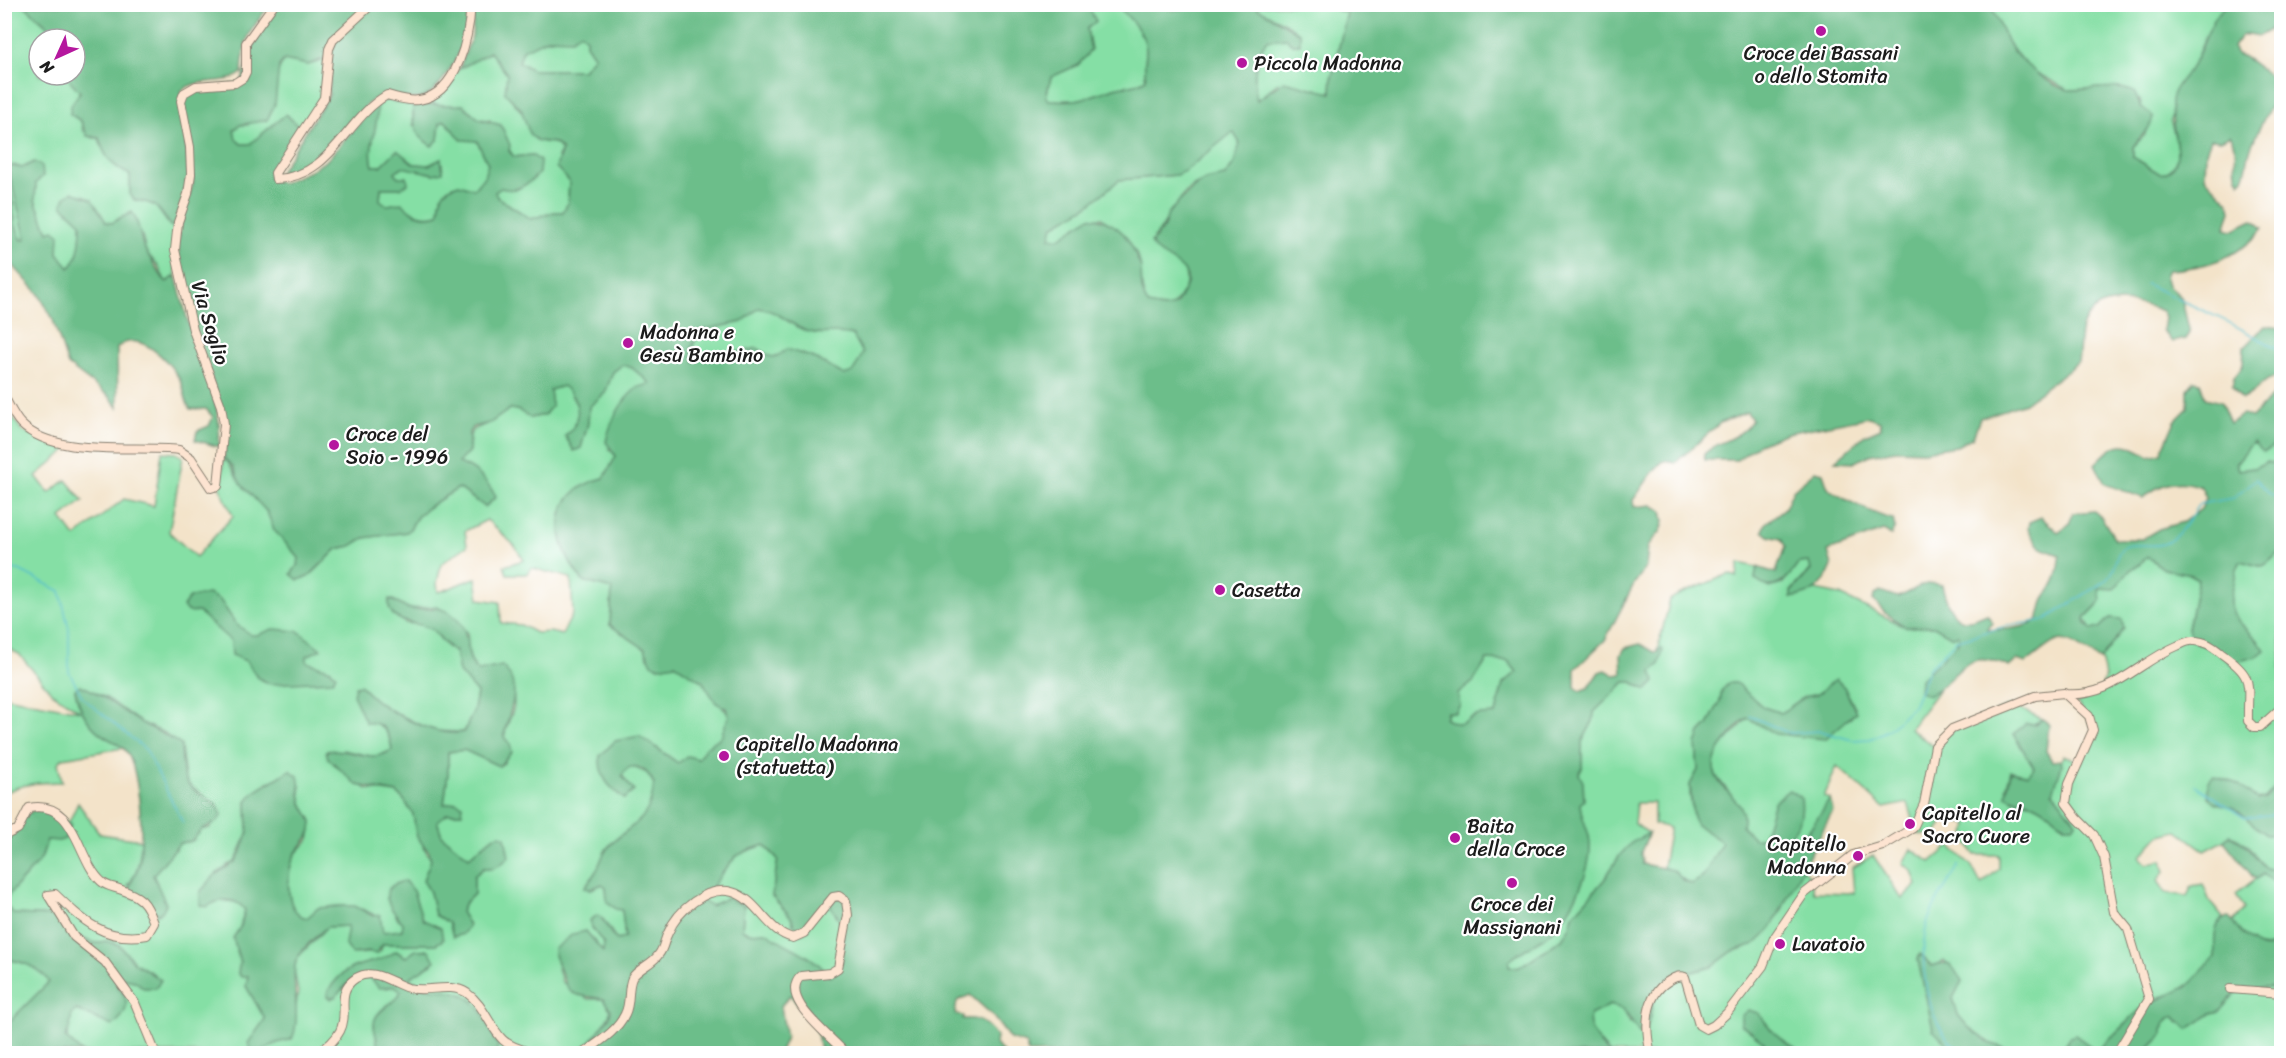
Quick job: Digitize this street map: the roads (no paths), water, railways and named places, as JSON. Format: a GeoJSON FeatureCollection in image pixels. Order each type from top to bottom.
{"type":"FeatureCollection","features":[{"type":"Feature","properties":{"kind":"street","name":"Via Soglio"},"geometry":{"type":"LineString","coordinates":[[4,396],[20,423],[31,432],[62,443],[96,449],[179,450],[190,458],[211,488],[218,486],[224,424],[221,406],[193,330],[175,250],[178,222],[188,194],[191,174],[190,147],[181,101],[184,93],[196,86],[235,83],[243,78],[246,72],[246,43],[274,4]]}},
{"type":"Feature","properties":{"kind":"street"},"geometry":{"type":"LineString","coordinates":[[372,4],[333,40],[329,49],[324,98],[275,173],[276,178],[290,177],[315,166],[354,129],[369,106],[387,95],[416,101],[436,91],[458,65],[463,54],[467,43],[471,4]]}},
{"type":"Feature","properties":{"kind":"street"},"geometry":{"type":"LineString","coordinates":[[1651,1053],[1648,1032],[1650,1006],[1659,988],[1676,977],[1685,977],[1689,985],[1696,1020],[1702,1028],[1710,1028],[1727,1013],[1763,966],[1777,934],[1795,904],[1812,887],[1853,855],[1883,846],[1913,828],[1924,804],[1932,754],[1942,736],[1958,726],[2035,696],[2064,693],[2084,695],[2102,689],[2126,678],[2164,652],[2192,640],[2207,643],[2245,671],[2249,686],[2248,721],[2254,727],[2260,727],[2282,707]]}},
{"type":"Feature","properties":{"kind":"street"},"geometry":{"type":"LineString","coordinates":[[2064,693],[2089,716],[2093,730],[2069,784],[2066,803],[2094,835],[2104,857],[2114,912],[2128,929],[2149,999],[2116,1053]]}},
{"type":"Feature","properties":{"kind":"street"},"geometry":{"type":"LineString","coordinates":[[4,836],[18,830],[29,808],[42,806],[55,811],[72,829],[93,873],[104,885],[130,893],[144,901],[154,923],[147,935],[131,938],[110,934],[84,922],[55,894],[48,895],[74,937],[105,962],[135,1003],[156,1053]]}},
{"type":"Feature","properties":{"kind":"street"},"geometry":{"type":"LineString","coordinates":[[582,1053],[606,1037],[625,1015],[634,976],[658,956],[668,932],[683,913],[701,896],[719,891],[734,892],[743,897],[778,931],[793,938],[804,933],[833,897],[839,896],[846,901],[848,915],[838,968],[830,973],[801,976],[794,989],[795,996],[804,1011],[846,1053]]}},
{"type":"Feature","properties":{"kind":"street"},"geometry":{"type":"LineString","coordinates":[[317,1053],[339,1033],[345,988],[358,977],[374,974],[407,988],[451,988],[466,992],[485,1011],[503,1040],[537,1053]]}},
{"type":"Feature","properties":{"kind":"street"},"geometry":{"type":"LineString","coordinates":[[2230,989],[2282,993]]}},
{"type":"Feature","properties":{"kind":"waterway"},"geometry":{"type":"LineString","coordinates":[[2146,284],[2230,323],[2282,351]]}},
{"type":"Feature","properties":{"kind":"waterway"},"geometry":{"type":"LineString","coordinates":[[1750,716],[1789,733],[1820,731],[1852,740],[1870,739],[1888,730],[1913,706],[1929,668],[1955,641],[2006,626],[2045,620],[2108,579],[2117,556],[2125,547],[2161,545],[2171,540],[2185,525],[2199,504],[2234,498],[2256,479],[2271,495],[2282,497]]}},
{"type":"Feature","properties":{"kind":"waterway"},"geometry":{"type":"LineString","coordinates":[[4,568],[19,570],[60,591],[69,629],[69,672],[83,698],[146,750],[183,823]]}},
{"type":"Feature","properties":{"kind":"waterway"},"geometry":{"type":"LineString","coordinates":[[2195,785],[2245,818],[2282,813]]}},
{"type":"Feature","properties":{"kind":"waterway"},"geometry":{"type":"LineString","coordinates":[[1959,865],[1931,913],[1924,940],[1924,973],[1931,1005],[1942,1031],[1965,1054]]}},
{"type":"Feature","properties":{"kind":"waterway"},"geometry":{"type":"LineString","coordinates":[[1759,1048],[1759,1054]]}},
{"type":"Feature","properties":{"kind":"place","name":"Croce dei Bassani o dello Stomita"},"geometry":{"type":"Point","coordinates":[1821,31]}},
{"type":"Feature","properties":{"kind":"place","name":"Piccola Madonna"},"geometry":{"type":"Point","coordinates":[1242,63]}},
{"type":"Feature","properties":{"kind":"place","name":"Madonna e Gesù Bambino"},"geometry":{"type":"Point","coordinates":[628,343]}},
{"type":"Feature","properties":{"kind":"place","name":"Croce del Soio - 1996"},"geometry":{"type":"Point","coordinates":[334,445]}},
{"type":"Feature","properties":{"kind":"place","name":"Casetta"},"geometry":{"type":"Point","coordinates":[1220,590]}},
{"type":"Feature","properties":{"kind":"place","name":"Capitello Madonna (statuetta)"},"geometry":{"type":"Point","coordinates":[724,756]}},
{"type":"Feature","properties":{"kind":"place","name":"Capitello al Sacro Cuore"},"geometry":{"type":"Point","coordinates":[1910,824]}},
{"type":"Feature","properties":{"kind":"place","name":"Baita della Croce"},"geometry":{"type":"Point","coordinates":[1455,838]}},
{"type":"Feature","properties":{"kind":"place","name":"Capitello Madonna"},"geometry":{"type":"Point","coordinates":[1858,856]}},
{"type":"Feature","properties":{"kind":"place","name":"Croce dei Massignani"},"geometry":{"type":"Point","coordinates":[1512,883]}},
{"type":"Feature","properties":{"kind":"place","name":"Lavatoio"},"geometry":{"type":"Point","coordinates":[1780,944]}}]}
